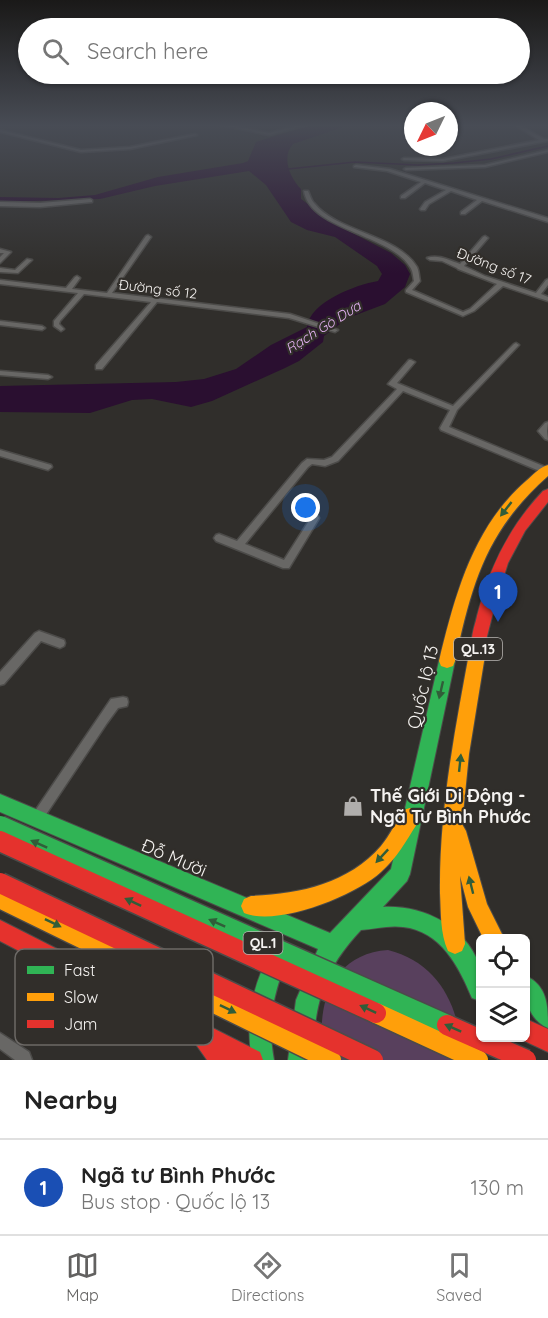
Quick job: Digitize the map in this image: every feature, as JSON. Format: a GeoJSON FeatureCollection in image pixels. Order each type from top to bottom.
{"type":"FeatureCollection","features":[{"type":"Feature","properties":{"kind":"highway","name":"Quốc lộ 13"},"geometry":{"type":"LineString","coordinates":[[355,923],[381,899],[400,874],[453,635],[479,551],[505,509],[546,470]]}},
{"type":"Feature","properties":{"kind":"highway","name":"QL.13"},"geometry":{"type":"LineString","coordinates":[[455,944],[447,895],[454,821],[465,732],[493,577],[513,535],[548,494]]}},
{"type":"Feature","properties":{"kind":"highway","name":"Đỗ Mười"},"geometry":{"type":"LineString","coordinates":[[0,802],[333,945]]}},
{"type":"Feature","properties":{"kind":"highway"},"geometry":{"type":"LineString","coordinates":[[239,905],[287,906],[304,902],[354,878],[386,854],[416,809]]}},
{"type":"Feature","properties":{"kind":"highway"},"geometry":{"type":"LineString","coordinates":[[454,821],[472,890],[492,934]]}},
{"type":"Feature","properties":{"kind":"highway","name":"QL.1"},"geometry":{"type":"LineString","coordinates":[[0,826],[526,1060]]}},
{"type":"Feature","properties":{"kind":"highway","name":"QL.1"},"geometry":{"type":"LineString","coordinates":[[0,841],[478,1060]]}},
{"type":"Feature","properties":{"kind":"highway"},"geometry":{"type":"LineString","coordinates":[[0,883],[139,949]]}},
{"type":"Feature","properties":{"kind":"highway"},"geometry":{"type":"LineString","coordinates":[[0,898],[105,949]]}},
{"type":"Feature","properties":{"kind":"highway","name":"QL.13"},"geometry":{"type":"LineString","coordinates":[[298,1060],[303,1022],[313,984],[333,945],[355,923],[375,916],[395,913],[409,915],[441,930],[455,944],[475,973],[479,988]]}},
{"type":"Feature","properties":{"kind":"highway"},"geometry":{"type":"LineString","coordinates":[[0,930],[37,949]]}},
{"type":"Feature","properties":{"kind":"highway"},"geometry":{"type":"LineString","coordinates":[[262,1060],[259,1046],[259,1021],[268,979],[275,962],[299,931]]}},
{"type":"Feature","properties":{"kind":"highway"},"geometry":{"type":"LineString","coordinates":[[213,984],[373,1060]]}},
{"type":"Feature","properties":{"kind":"highway"},"geometry":{"type":"LineString","coordinates":[[526,988],[548,1017]]}},
{"type":"Feature","properties":{"kind":"highway"},"geometry":{"type":"LineString","coordinates":[[213,1002],[332,1060]]}},
{"type":"Feature","properties":{"kind":"highway"},"geometry":{"type":"LineString","coordinates":[[530,1032],[548,1041]]}},
{"type":"Feature","properties":{"kind":"highway"},"geometry":{"type":"LineString","coordinates":[[213,1040],[252,1060]]}},
{"type":"Feature","properties":{"kind":"highway"},"geometry":{"type":"LineString","coordinates":[[489,1060],[491,1042]]}},
{"type":"Feature","properties":{"kind":"highway"},"geometry":{"type":"LineString","coordinates":[[527,1042],[534,1060]]}},
{"type":"Feature","properties":{"kind":"highway"},"geometry":{"type":"LineString","coordinates":[[210,1045],[220,1060]]}},
{"type":"Feature","properties":{"kind":"street"},"geometry":{"type":"LineString","coordinates":[[403,174],[548,220]]}},
{"type":"Feature","properties":{"kind":"street"},"geometry":{"type":"LineString","coordinates":[[403,197],[425,181]]}},
{"type":"Feature","properties":{"kind":"street"},"geometry":{"type":"LineString","coordinates":[[423,209],[427,203],[451,189]]}},
{"type":"Feature","properties":{"kind":"street"},"geometry":{"type":"LineString","coordinates":[[306,192],[307,199],[318,209],[394,250],[413,265],[417,281],[408,291],[463,314],[472,310],[502,283]]}},
{"type":"Feature","properties":{"kind":"street"},"geometry":{"type":"LineString","coordinates":[[464,213],[482,199]]}},
{"type":"Feature","properties":{"kind":"street"},"geometry":{"type":"LineString","coordinates":[[0,204],[40,205],[90,201]]}},
{"type":"Feature","properties":{"kind":"street"},"geometry":{"type":"LineString","coordinates":[[108,295],[148,237]]}},
{"type":"Feature","properties":{"kind":"street"},"geometry":{"type":"LineString","coordinates":[[460,268],[485,238]]}},
{"type":"Feature","properties":{"kind":"street"},"geometry":{"type":"LineString","coordinates":[[0,250],[8,252],[0,261]]}},
{"type":"Feature","properties":{"kind":"street","name":"Đường số 17"},"geometry":{"type":"LineString","coordinates":[[430,258],[441,258],[460,268],[548,298]]}},
{"type":"Feature","properties":{"kind":"street"},"geometry":{"type":"LineString","coordinates":[[0,270],[16,272],[29,260]]}},
{"type":"Feature","properties":{"kind":"street"},"geometry":{"type":"LineString","coordinates":[[67,290],[77,278]]}},
{"type":"Feature","properties":{"kind":"street"},"geometry":{"type":"LineString","coordinates":[[537,295],[548,281]]}},
{"type":"Feature","properties":{"kind":"street"},"geometry":{"type":"LineString","coordinates":[[0,289],[3,283]]}},
{"type":"Feature","properties":{"kind":"street","name":"Đường số 12"},"geometry":{"type":"LineString","coordinates":[[3,283],[306,320],[335,330]]}},
{"type":"Feature","properties":{"kind":"street"},"geometry":{"type":"LineString","coordinates":[[61,329],[56,325],[57,321],[82,292]]}},
{"type":"Feature","properties":{"kind":"street"},"geometry":{"type":"LineString","coordinates":[[99,367],[155,301]]}},
{"type":"Feature","properties":{"kind":"street"},"geometry":{"type":"LineString","coordinates":[[0,323],[42,328]]}},
{"type":"Feature","properties":{"kind":"street"},"geometry":{"type":"LineString","coordinates":[[516,345],[454,410],[444,428],[546,470]]}},
{"type":"Feature","properties":{"kind":"street"},"geometry":{"type":"LineString","coordinates":[[411,362],[392,384],[454,410]]}},
{"type":"Feature","properties":{"kind":"street"},"geometry":{"type":"LineString","coordinates":[[0,373],[48,377]]}},
{"type":"Feature","properties":{"kind":"street"},"geometry":{"type":"LineString","coordinates":[[238,546],[305,465],[310,461],[325,463],[335,459],[401,389]]}},
{"type":"Feature","properties":{"kind":"street"},"geometry":{"type":"LineString","coordinates":[[548,426],[542,431],[548,437]]}},
{"type":"Feature","properties":{"kind":"street"},"geometry":{"type":"LineString","coordinates":[[0,453],[48,467]]}},
{"type":"Feature","properties":{"kind":"street"},"geometry":{"type":"LineString","coordinates":[[219,538],[286,565],[315,518]]}},
{"type":"Feature","properties":{"kind":"street"},"geometry":{"type":"LineString","coordinates":[[0,680],[39,636],[60,643]]}},
{"type":"Feature","properties":{"kind":"street"},"geometry":{"type":"LineString","coordinates":[[37,818],[103,719],[115,703],[123,702]]}},
{"type":"Feature","properties":{"kind":"street"},"geometry":{"type":"LineString","coordinates":[[0,1040],[24,1057],[24,1060]]}},
{"type":"Feature","properties":{"kind":"shaded area"},"geometry":{"type":"Polygon","coordinates":[[[388,950],[406,956],[421,966],[434,977],[444,991],[457,1023],[462,1060],[325,1060],[322,1022],[330,988],[339,973],[352,962],[368,954],[388,950]]]}},
{"type":"Feature","properties":{"kind":"water"},"geometry":{"type":"Polygon","coordinates":[[[173,174],[227,174],[155,186],[100,199],[0,202],[0,197],[58,198],[95,195],[173,174]]]}},
{"type":"Feature","properties":{"kind":"water","name":"Rạch Gò Dưa"},"geometry":{"type":"Polygon","coordinates":[[[253,174],[291,174],[301,189],[301,199],[335,224],[391,253],[405,265],[410,274],[405,287],[385,304],[348,318],[324,336],[323,342],[299,361],[212,401],[191,407],[152,399],[132,400],[90,413],[0,412],[0,386],[176,382],[204,379],[236,369],[271,345],[307,327],[316,310],[335,296],[358,286],[378,281],[382,274],[377,266],[335,237],[307,230],[291,222],[266,185],[253,174]]]}},
{"type":"Feature","properties":{"kind":"traffic: fast"},"geometry":{"type":"LineString","coordinates":[[299,1060],[307,1000],[325,957],[341,936],[400,874],[447,661]]}},
{"type":"Feature","properties":{"kind":"traffic: fast"},"geometry":{"type":"LineString","coordinates":[[0,803],[333,945]]}},
{"type":"Feature","properties":{"kind":"traffic: fast"},"geometry":{"type":"LineString","coordinates":[[0,826],[447,1025]]}},
{"type":"Feature","properties":{"kind":"traffic: fast"},"geometry":{"type":"LineString","coordinates":[[362,920],[384,916],[404,917],[436,928],[450,939],[461,953],[479,988]]}},
{"type":"Feature","properties":{"kind":"traffic: fast"},"geometry":{"type":"LineString","coordinates":[[263,1060],[259,1022],[263,996],[277,960]]}},
{"type":"Feature","properties":{"kind":"traffic: fast"},"geometry":{"type":"LineString","coordinates":[[527,988],[548,1017]]}},
{"type":"Feature","properties":{"kind":"traffic: slow"},"geometry":{"type":"LineString","coordinates":[[447,661],[461,604],[479,554],[506,510],[548,469]]}},
{"type":"Feature","properties":{"kind":"traffic: slow"},"geometry":{"type":"LineString","coordinates":[[455,944],[451,909],[451,833],[460,754],[479,643]]}},
{"type":"Feature","properties":{"kind":"traffic: slow"},"geometry":{"type":"LineString","coordinates":[[251,906],[307,899],[325,894],[359,877],[387,853],[410,817]]}},
{"type":"Feature","properties":{"kind":"traffic: slow"},"geometry":{"type":"LineString","coordinates":[[457,831],[478,907],[492,934]]}},
{"type":"Feature","properties":{"kind":"traffic: slow"},"geometry":{"type":"LineString","coordinates":[[0,898],[104,949]]}},
{"type":"Feature","properties":{"kind":"traffic: slow"},"geometry":{"type":"LineString","coordinates":[[213,1002],[331,1060]]}},
{"type":"Feature","properties":{"kind":"traffic: slow"},"geometry":{"type":"LineString","coordinates":[[376,1013],[478,1060]]}},
{"type":"Feature","properties":{"kind":"traffic: jam"},"geometry":{"type":"LineString","coordinates":[[479,643],[488,601],[501,563],[520,527],[548,494]]}},
{"type":"Feature","properties":{"kind":"traffic: jam"},"geometry":{"type":"LineString","coordinates":[[0,841],[376,1013]]}},
{"type":"Feature","properties":{"kind":"traffic: jam"},"geometry":{"type":"LineString","coordinates":[[0,883],[139,949]]}},
{"type":"Feature","properties":{"kind":"traffic: jam"},"geometry":{"type":"LineString","coordinates":[[0,930],[37,949]]}},
{"type":"Feature","properties":{"kind":"traffic: jam"},"geometry":{"type":"LineString","coordinates":[[213,984],[373,1060]]}},
{"type":"Feature","properties":{"kind":"traffic: jam"},"geometry":{"type":"LineString","coordinates":[[447,1025],[526,1060]]}},
{"type":"Feature","properties":{"kind":"traffic: jam"},"geometry":{"type":"LineString","coordinates":[[530,1032],[548,1041]]}},
{"type":"Feature","properties":{"kind":"traffic: jam"},"geometry":{"type":"LineString","coordinates":[[213,1040],[252,1060]]}},
{"type":"Feature","properties":{"kind":"traffic: jam"},"geometry":{"type":"LineString","coordinates":[[210,1045],[220,1060]]}},
{"type":"Feature","properties":{"kind":"place","name":"Ngã tư Bình Phước"},"geometry":{"type":"Point","coordinates":[498,622]}},
{"type":"Feature","properties":{"kind":"place","name":"Thế Giới Di Động - Ngã Tư Bình Phước"},"geometry":{"type":"Point","coordinates":[353,806]}}]}
